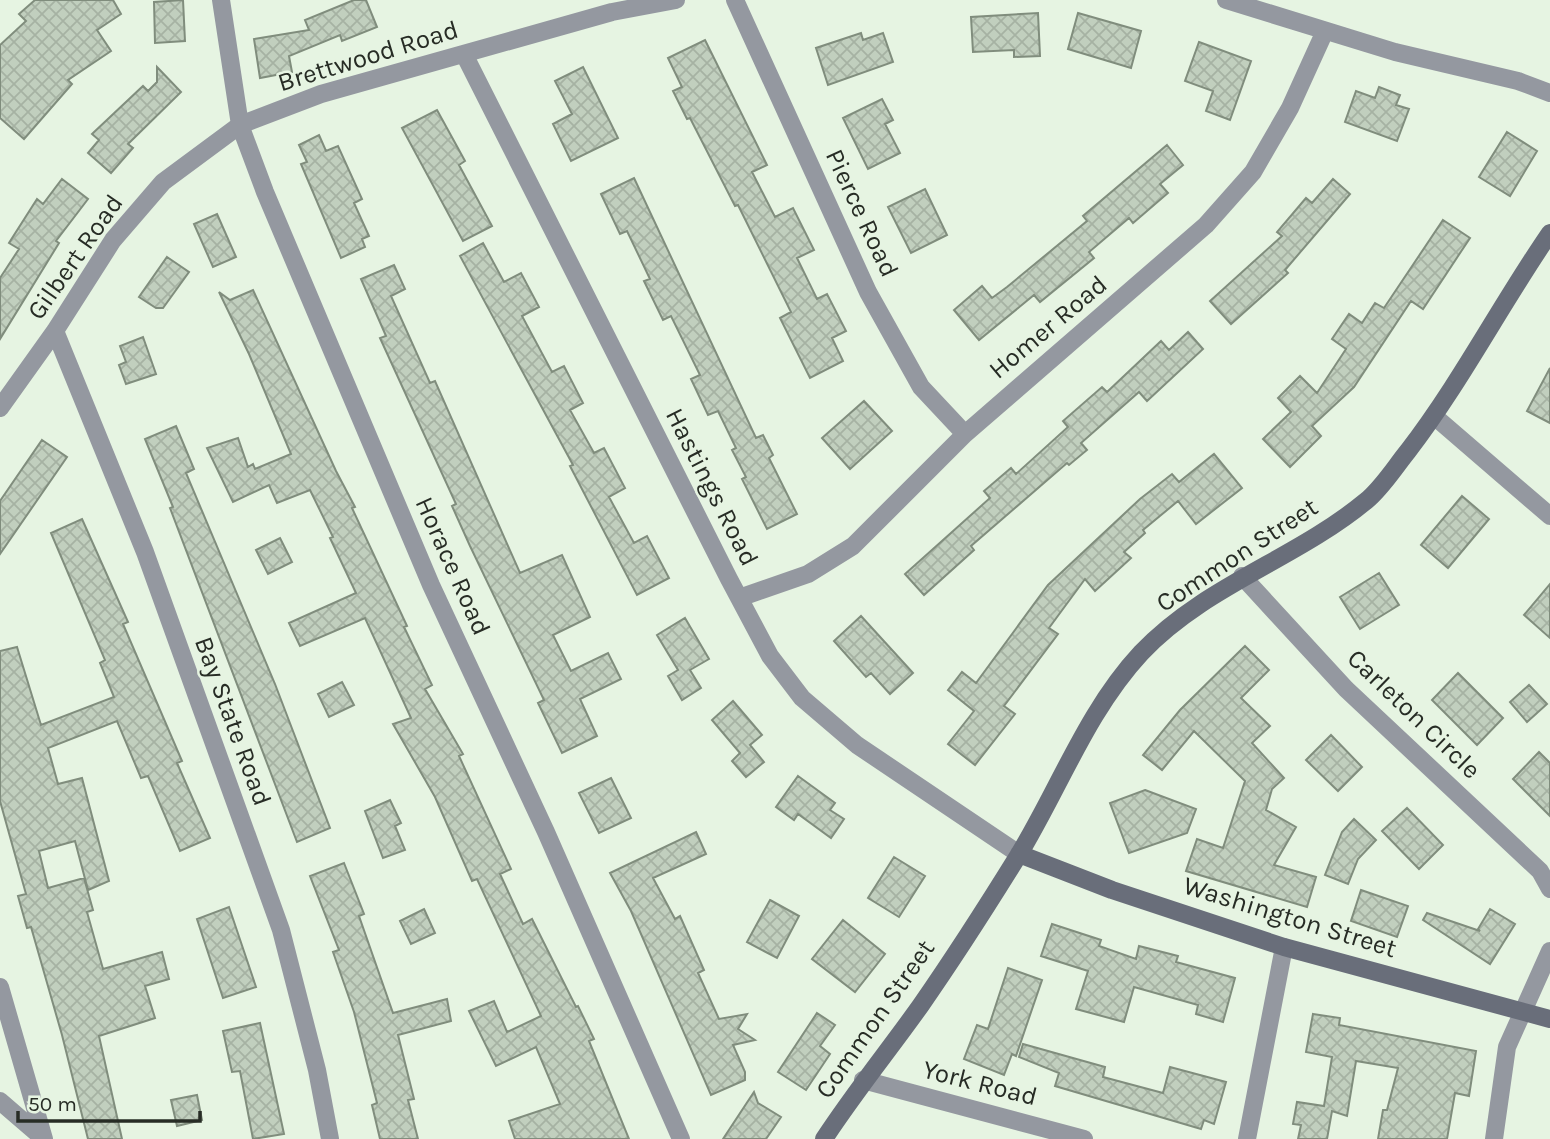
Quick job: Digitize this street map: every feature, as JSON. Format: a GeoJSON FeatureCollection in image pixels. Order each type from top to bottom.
{"type":"FeatureCollection","features":[{"type":"Feature","properties":{"kind":"main road","name":"Common Street"},"geometry":{"type":"LineString","coordinates":[[824,1139],[863,1080],[920,1006],[1019,854],[1113,687],[1142,652],[1242,576],[1316,535],[1368,500],[1434,416],[1504,299],[1550,233]]}},
{"type":"Feature","properties":{"kind":"main road","name":"Washington Street"},"geometry":{"type":"LineString","coordinates":[[1019,854],[1112,890],[1283,947],[1550,1019]]}},
{"type":"Feature","properties":{"kind":"street","name":"Horace Road"},"geometry":{"type":"LineString","coordinates":[[221,0],[240,125],[264,192],[431,585],[546,832],[681,1139]]}},
{"type":"Feature","properties":{"kind":"street","name":"Brettwood Road"},"geometry":{"type":"LineString","coordinates":[[240,125],[321,94],[612,12],[676,0]]}},
{"type":"Feature","properties":{"kind":"street","name":"Pierce Road"},"geometry":{"type":"LineString","coordinates":[[735,0],[869,292],[921,387],[965,433]]}},
{"type":"Feature","properties":{"kind":"street"},"geometry":{"type":"LineString","coordinates":[[1226,0],[1325,31],[1518,81],[1550,93]]}},
{"type":"Feature","properties":{"kind":"street","name":"Homer Road"},"geometry":{"type":"LineString","coordinates":[[739,598],[808,574],[853,546],[965,433],[1206,225],[1253,172],[1290,108],[1325,31]]}},
{"type":"Feature","properties":{"kind":"street","name":"Hastings Road"},"geometry":{"type":"LineString","coordinates":[[464,54],[739,598],[771,656],[802,698],[857,745],[1019,854]]}},
{"type":"Feature","properties":{"kind":"street","name":"Gilbert Road"},"geometry":{"type":"LineString","coordinates":[[0,408],[55,331],[113,240],[163,182],[240,125]]}},
{"type":"Feature","properties":{"kind":"street","name":"Bay State Road"},"geometry":{"type":"LineString","coordinates":[[55,331],[145,552],[281,930],[317,1070],[330,1139]]}},
{"type":"Feature","properties":{"kind":"street"},"geometry":{"type":"LineString","coordinates":[[1434,416],[1550,516]]}},
{"type":"Feature","properties":{"kind":"street","name":"Carleton Circle"},"geometry":{"type":"LineString","coordinates":[[1242,576],[1346,689],[1540,871],[1550,889]]}},
{"type":"Feature","properties":{"kind":"street"},"geometry":{"type":"LineString","coordinates":[[1247,1139],[1283,947]]}},
{"type":"Feature","properties":{"kind":"street"},"geometry":{"type":"LineString","coordinates":[[1494,1139],[1507,1047],[1550,951]]}},
{"type":"Feature","properties":{"kind":"street"},"geometry":{"type":"LineString","coordinates":[[0,987],[44,1139]]}},
{"type":"Feature","properties":{"kind":"street","name":"York Road"},"geometry":{"type":"LineString","coordinates":[[863,1080],[1084,1139]]}},
{"type":"Feature","properties":{"kind":"street"},"geometry":{"type":"LineString","coordinates":[[0,1101],[44,1139]]}},
{"type":"Feature","properties":{"kind":"building"},"geometry":{"type":"Polygon","coordinates":[[[35,0],[113,0],[121,14],[97,30],[111,51],[68,80],[72,84],[24,139],[0,118],[0,45],[26,21],[19,14],[35,0]]]}},
{"type":"Feature","properties":{"kind":"building"},"geometry":{"type":"Polygon","coordinates":[[[183,0],[185,41],[155,43],[154,2],[183,0]]]}},
{"type":"Feature","properties":{"kind":"building"},"geometry":{"type":"Polygon","coordinates":[[[354,0],[366,0],[377,27],[342,41],[340,35],[289,56],[292,72],[260,78],[254,39],[309,30],[305,20],[354,0]]]}},
{"type":"Feature","properties":{"kind":"building"},"geometry":{"type":"Polygon","coordinates":[[[1038,13],[1040,56],[1014,57],[1014,50],[973,52],[971,17],[1038,13]]]}},
{"type":"Feature","properties":{"kind":"building"},"geometry":{"type":"Polygon","coordinates":[[[1078,13],[1141,31],[1131,68],[1068,49],[1078,13]]]}},
{"type":"Feature","properties":{"kind":"building"},"geometry":{"type":"Polygon","coordinates":[[[861,33],[863,40],[883,33],[893,62],[828,85],[816,48],[861,33]]]}},
{"type":"Feature","properties":{"kind":"building"},"geometry":{"type":"Polygon","coordinates":[[[705,40],[767,165],[752,172],[775,217],[793,208],[814,250],[797,258],[817,299],[827,294],[846,331],[832,338],[843,361],[810,378],[780,318],[791,312],[738,205],[735,206],[690,118],[687,119],[673,91],[682,87],[668,58],[705,40]]]}},
{"type":"Feature","properties":{"kind":"building"},"geometry":{"type":"Polygon","coordinates":[[[1199,42],[1251,61],[1230,120],[1206,111],[1213,91],[1185,81],[1199,42]]]}},
{"type":"Feature","properties":{"kind":"building"},"geometry":{"type":"Polygon","coordinates":[[[157,67],[181,92],[128,144],[133,148],[111,173],[88,153],[99,140],[92,134],[143,86],[148,91],[157,82],[157,67]]]}},
{"type":"Feature","properties":{"kind":"building"},"geometry":{"type":"Polygon","coordinates":[[[583,67],[618,138],[571,161],[553,124],[572,114],[555,81],[583,67]]]}},
{"type":"Feature","properties":{"kind":"building"},"geometry":{"type":"Polygon","coordinates":[[[1379,87],[1400,95],[1396,105],[1409,109],[1397,141],[1345,122],[1356,91],[1375,98],[1379,87]]]}},
{"type":"Feature","properties":{"kind":"building"},"geometry":{"type":"Polygon","coordinates":[[[882,99],[893,120],[885,124],[900,153],[868,169],[843,118],[882,99]]]}},
{"type":"Feature","properties":{"kind":"building"},"geometry":{"type":"Polygon","coordinates":[[[437,110],[465,161],[459,165],[492,226],[463,241],[402,128],[437,110]]]}},
{"type":"Feature","properties":{"kind":"building"},"geometry":{"type":"Polygon","coordinates":[[[1507,132],[1537,151],[1510,196],[1479,177],[1507,132]]]}},
{"type":"Feature","properties":{"kind":"building"},"geometry":{"type":"Polygon","coordinates":[[[319,135],[326,151],[338,146],[362,199],[354,203],[369,236],[362,239],[365,247],[341,258],[301,164],[307,162],[299,145],[319,135]]]}},
{"type":"Feature","properties":{"kind":"building"},"geometry":{"type":"Polygon","coordinates":[[[1167,145],[1183,165],[1160,184],[1168,193],[1133,223],[1129,218],[1089,252],[1094,258],[1040,302],[1034,295],[979,340],[954,310],[982,286],[992,298],[1007,287],[1087,221],[1083,216],[1167,145]]]}},
{"type":"Feature","properties":{"kind":"building"},"geometry":{"type":"Polygon","coordinates":[[[634,178],[756,438],[763,435],[773,455],[769,458],[797,514],[767,529],[742,479],[746,477],[732,450],[736,448],[718,411],[708,415],[691,379],[700,375],[671,316],[663,320],[644,281],[650,279],[627,231],[620,234],[601,194],[634,178]]]}},
{"type":"Feature","properties":{"kind":"building"},"geometry":{"type":"Polygon","coordinates":[[[62,179],[88,199],[56,241],[59,243],[0,339],[0,278],[19,249],[9,243],[37,199],[43,204],[62,179]]]}},
{"type":"Feature","properties":{"kind":"building"},"geometry":{"type":"Polygon","coordinates":[[[1333,179],[1350,194],[1285,270],[1288,273],[1231,324],[1210,301],[1282,236],[1277,232],[1306,198],[1312,203],[1333,179]]]}},
{"type":"Feature","properties":{"kind":"building"},"geometry":{"type":"Polygon","coordinates":[[[925,189],[947,235],[911,253],[888,207],[925,189]]]}},
{"type":"Feature","properties":{"kind":"building"},"geometry":{"type":"Polygon","coordinates":[[[217,214],[236,257],[213,267],[194,224],[217,214]]]}},
{"type":"Feature","properties":{"kind":"building"},"geometry":{"type":"Polygon","coordinates":[[[1443,220],[1470,238],[1423,309],[1411,301],[1354,387],[1312,426],[1321,436],[1290,467],[1263,439],[1291,412],[1278,398],[1300,376],[1317,393],[1346,349],[1332,339],[1349,314],[1362,323],[1375,303],[1384,308],[1443,220]]]}},
{"type":"Feature","properties":{"kind":"building"},"geometry":{"type":"Polygon","coordinates":[[[483,243],[504,282],[521,273],[539,307],[522,316],[552,372],[564,366],[583,403],[570,410],[594,453],[604,448],[625,488],[609,497],[634,543],[647,536],[669,578],[637,595],[570,466],[573,465],[460,256],[483,243]]]}},
{"type":"Feature","properties":{"kind":"building"},"geometry":{"type":"Polygon","coordinates":[[[167,257],[189,272],[163,308],[156,308],[139,297],[167,257]]]}},
{"type":"Feature","properties":{"kind":"building"},"geometry":{"type":"Polygon","coordinates":[[[394,265],[405,289],[391,296],[430,383],[435,381],[520,573],[562,555],[590,617],[553,635],[571,671],[608,653],[621,679],[580,699],[597,736],[562,753],[538,703],[544,700],[470,546],[452,506],[456,504],[380,338],[386,336],[361,279],[394,265]]]}},
{"type":"Feature","properties":{"kind":"building"},"geometry":{"type":"Polygon","coordinates":[[[253,290],[355,507],[352,508],[407,626],[404,627],[432,685],[425,689],[463,754],[459,756],[511,869],[500,874],[523,924],[532,919],[576,1007],[578,1006],[594,1039],[589,1041],[629,1139],[515,1139],[509,1121],[560,1104],[536,1047],[496,1066],[469,1011],[494,1001],[507,1032],[541,1016],[477,879],[472,881],[435,797],[393,724],[411,718],[365,618],[300,646],[289,623],[356,593],[330,538],[333,537],[310,490],[277,503],[269,485],[233,502],[207,448],[238,438],[248,467],[253,464],[255,469],[291,454],[249,354],[219,292],[230,300],[253,290]]]}},
{"type":"Feature","properties":{"kind":"building"},"geometry":{"type":"Polygon","coordinates":[[[1188,332],[1203,349],[1147,401],[1139,392],[1081,443],[1087,450],[1069,465],[1067,463],[971,546],[974,550],[924,595],[905,574],[990,498],[984,491],[1011,468],[1016,474],[1068,427],[1063,421],[1102,387],[1107,392],[1161,341],[1169,350],[1188,332]]]}},
{"type":"Feature","properties":{"kind":"building"},"geometry":{"type":"Polygon","coordinates":[[[143,337],[156,374],[126,384],[119,365],[126,362],[120,346],[143,337]]]}},
{"type":"Feature","properties":{"kind":"building"},"geometry":{"type":"Polygon","coordinates":[[[1550,368],[1550,423],[1527,411],[1550,368]]]}},
{"type":"Feature","properties":{"kind":"building"},"geometry":{"type":"Polygon","coordinates":[[[864,401],[892,431],[850,469],[822,438],[864,401]]]}},
{"type":"Feature","properties":{"kind":"building"},"geometry":{"type":"Polygon","coordinates":[[[176,426],[194,469],[186,473],[275,684],[330,828],[297,842],[170,508],[173,507],[145,439],[176,426]]]}},
{"type":"Feature","properties":{"kind":"building"},"geometry":{"type":"Polygon","coordinates":[[[42,440],[67,457],[0,554],[0,501],[42,440]]]}},
{"type":"Feature","properties":{"kind":"building"},"geometry":{"type":"Polygon","coordinates":[[[1214,454],[1242,488],[1196,524],[1178,501],[1143,530],[1145,533],[1124,552],[1131,558],[1095,591],[1085,579],[1049,628],[1058,634],[1004,706],[1015,714],[975,765],[948,744],[974,711],[948,690],[962,672],[976,683],[1048,585],[1140,499],[1172,474],[1179,482],[1214,454]]]}},
{"type":"Feature","properties":{"kind":"building"},"geometry":{"type":"Polygon","coordinates":[[[1462,496],[1489,519],[1448,568],[1421,545],[1462,496]]]}},
{"type":"Feature","properties":{"kind":"building"},"geometry":{"type":"Polygon","coordinates":[[[82,519],[128,622],[123,624],[182,761],[177,763],[210,838],[180,851],[148,776],[141,778],[117,721],[48,748],[58,784],[82,778],[109,881],[88,890],[75,841],[39,851],[48,888],[84,878],[93,910],[87,912],[103,969],[162,952],[169,979],[145,986],[155,1018],[99,1036],[122,1139],[88,1139],[31,927],[27,928],[18,896],[26,894],[0,801],[0,651],[17,647],[41,725],[114,697],[100,663],[105,660],[51,533],[82,519]]]}},
{"type":"Feature","properties":{"kind":"building"},"geometry":{"type":"Polygon","coordinates":[[[280,538],[292,562],[268,574],[256,550],[280,538]]]}},
{"type":"Feature","properties":{"kind":"building"},"geometry":{"type":"Polygon","coordinates":[[[1379,573],[1399,605],[1360,629],[1340,597],[1379,573]]]}},
{"type":"Feature","properties":{"kind":"building"},"geometry":{"type":"Polygon","coordinates":[[[1550,584],[1550,638],[1524,615],[1550,584]]]}},
{"type":"Feature","properties":{"kind":"building"},"geometry":{"type":"Polygon","coordinates":[[[861,616],[913,673],[890,694],[871,673],[866,677],[834,641],[861,616]]]}},
{"type":"Feature","properties":{"kind":"building"},"geometry":{"type":"Polygon","coordinates":[[[685,618],[709,659],[690,670],[701,688],[682,700],[668,676],[678,670],[657,635],[685,618]]]}},
{"type":"Feature","properties":{"kind":"building"},"geometry":{"type":"Polygon","coordinates":[[[1245,646],[1269,670],[1241,698],[1270,726],[1252,743],[1284,778],[1272,789],[1266,810],[1296,827],[1274,865],[1316,877],[1307,907],[1186,871],[1197,839],[1223,848],[1245,781],[1194,731],[1162,770],[1143,755],[1180,710],[1245,646]]]}},
{"type":"Feature","properties":{"kind":"building"},"geometry":{"type":"Polygon","coordinates":[[[1458,673],[1503,718],[1477,745],[1432,700],[1458,673]]]}},
{"type":"Feature","properties":{"kind":"building"},"geometry":{"type":"Polygon","coordinates":[[[342,682],[354,705],[329,717],[318,694],[342,682]]]}},
{"type":"Feature","properties":{"kind":"building"},"geometry":{"type":"Polygon","coordinates":[[[1529,685],[1547,704],[1527,722],[1510,702],[1529,685]]]}},
{"type":"Feature","properties":{"kind":"building"},"geometry":{"type":"Polygon","coordinates":[[[733,701],[762,735],[750,745],[764,762],[746,777],[732,761],[740,753],[712,720],[733,701]]]}},
{"type":"Feature","properties":{"kind":"building"},"geometry":{"type":"Polygon","coordinates":[[[1331,735],[1362,767],[1338,791],[1306,760],[1331,735]]]}},
{"type":"Feature","properties":{"kind":"building"},"geometry":{"type":"Polygon","coordinates":[[[1539,752],[1550,763],[1550,816],[1513,779],[1539,752]]]}},
{"type":"Feature","properties":{"kind":"building"},"geometry":{"type":"Polygon","coordinates":[[[798,776],[835,803],[830,810],[844,819],[831,838],[798,814],[794,820],[776,807],[798,776]]]}},
{"type":"Feature","properties":{"kind":"building"},"geometry":{"type":"Polygon","coordinates":[[[611,778],[631,818],[599,833],[579,793],[611,778]]]}},
{"type":"Feature","properties":{"kind":"building"},"geometry":{"type":"Polygon","coordinates":[[[1145,790],[1196,809],[1187,833],[1129,853],[1110,803],[1145,790]]]}},
{"type":"Feature","properties":{"kind":"building"},"geometry":{"type":"Polygon","coordinates":[[[390,800],[401,823],[395,826],[405,850],[383,858],[365,811],[390,800]]]}},
{"type":"Feature","properties":{"kind":"building"},"geometry":{"type":"Polygon","coordinates":[[[1407,808],[1443,845],[1419,869],[1382,831],[1407,808]]]}},
{"type":"Feature","properties":{"kind":"building"},"geometry":{"type":"Polygon","coordinates":[[[1354,819],[1376,840],[1358,859],[1348,884],[1325,875],[1342,832],[1354,819]]]}},
{"type":"Feature","properties":{"kind":"building"},"geometry":{"type":"Polygon","coordinates":[[[696,832],[706,854],[653,878],[675,919],[680,916],[704,970],[698,973],[719,1019],[747,1014],[738,1029],[755,1040],[733,1045],[745,1072],[745,1080],[711,1095],[631,911],[610,873],[696,832]]]}},
{"type":"Feature","properties":{"kind":"building"},"geometry":{"type":"Polygon","coordinates":[[[894,857],[925,876],[899,917],[868,898],[894,857]]]}},
{"type":"Feature","properties":{"kind":"building"},"geometry":{"type":"Polygon","coordinates":[[[344,863],[364,914],[359,916],[393,1013],[447,999],[451,1021],[398,1035],[414,1099],[408,1100],[418,1139],[380,1139],[372,1105],[377,1103],[354,1012],[333,952],[339,950],[310,876],[344,863]]]}},
{"type":"Feature","properties":{"kind":"building"},"geometry":{"type":"Polygon","coordinates":[[[1361,890],[1408,906],[1397,937],[1351,921],[1361,890]]]}},
{"type":"Feature","properties":{"kind":"building"},"geometry":{"type":"Polygon","coordinates":[[[770,900],[799,916],[777,958],[747,942],[770,900]]]}},
{"type":"Feature","properties":{"kind":"building"},"geometry":{"type":"Polygon","coordinates":[[[229,907],[256,987],[223,998],[197,919],[229,907]]]}},
{"type":"Feature","properties":{"kind":"building"},"geometry":{"type":"Polygon","coordinates":[[[424,909],[435,933],[411,944],[400,921],[424,909]]]}},
{"type":"Feature","properties":{"kind":"building"},"geometry":{"type":"Polygon","coordinates":[[[1490,909],[1515,924],[1490,964],[1423,920],[1427,913],[1480,931],[1478,929],[1490,909]]]}},
{"type":"Feature","properties":{"kind":"building"},"geometry":{"type":"Polygon","coordinates":[[[843,920],[885,954],[855,992],[812,959],[843,920]]]}},
{"type":"Feature","properties":{"kind":"building"},"geometry":{"type":"Polygon","coordinates":[[[1052,924],[1101,940],[1099,946],[1136,959],[1139,946],[1178,956],[1176,962],[1235,978],[1223,1022],[1196,1014],[1198,1005],[1134,987],[1124,1022],[1076,1009],[1088,971],[1041,956],[1052,924]]]}},
{"type":"Feature","properties":{"kind":"building"},"geometry":{"type":"Polygon","coordinates":[[[1008,968],[1042,980],[1016,1056],[1012,1054],[1004,1075],[964,1059],[977,1025],[988,1029],[1008,968]]]}},
{"type":"Feature","properties":{"kind":"building"},"geometry":{"type":"Polygon","coordinates":[[[817,1013],[835,1025],[820,1046],[830,1054],[806,1090],[778,1072],[817,1013]]]}},
{"type":"Feature","properties":{"kind":"building"},"geometry":{"type":"Polygon","coordinates":[[[1313,1014],[1340,1018],[1339,1025],[1476,1051],[1469,1096],[1455,1093],[1447,1139],[1378,1139],[1383,1110],[1387,1110],[1398,1068],[1356,1061],[1347,1116],[1332,1111],[1327,1139],[1298,1139],[1301,1125],[1293,1124],[1297,1102],[1324,1106],[1332,1057],[1306,1052],[1313,1014]]]}},
{"type":"Feature","properties":{"kind":"building"},"geometry":{"type":"Polygon","coordinates":[[[260,1023],[284,1134],[253,1139],[240,1071],[232,1072],[223,1031],[260,1023]]]}},
{"type":"Feature","properties":{"kind":"building"},"geometry":{"type":"Polygon","coordinates":[[[1023,1044],[1105,1067],[1103,1077],[1163,1093],[1170,1067],[1226,1082],[1214,1124],[1204,1120],[1201,1129],[1055,1086],[1059,1073],[1019,1057],[1023,1044]]]}},
{"type":"Feature","properties":{"kind":"building"},"geometry":{"type":"Polygon","coordinates":[[[754,1092],[758,1103],[781,1117],[766,1139],[723,1139],[754,1092]]]}},
{"type":"Feature","properties":{"kind":"building"},"geometry":{"type":"Polygon","coordinates":[[[197,1095],[202,1120],[177,1126],[171,1100],[197,1095]]]}}]}
